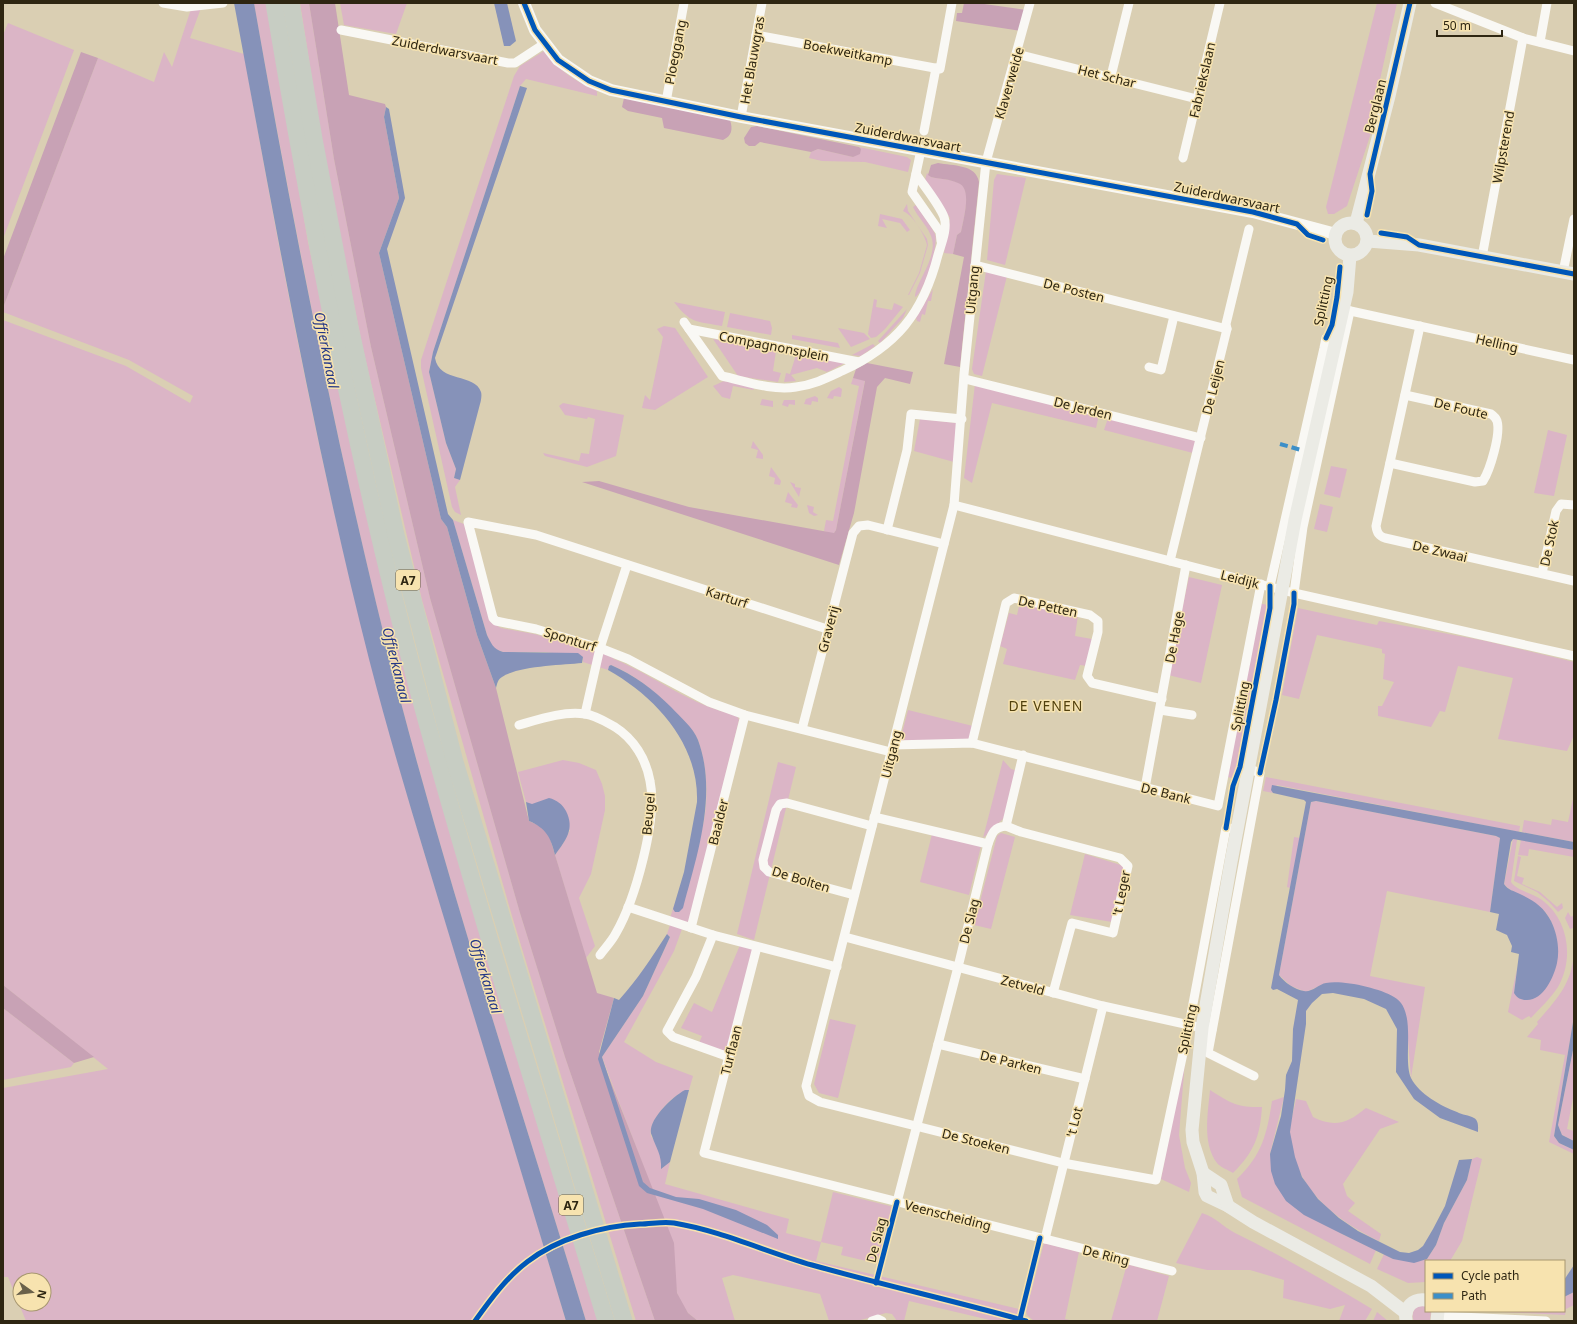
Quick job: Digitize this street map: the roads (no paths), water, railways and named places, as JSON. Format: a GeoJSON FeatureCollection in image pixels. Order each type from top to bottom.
{"type":"FeatureCollection","features":[{"type":"Feature","properties":{"kind":"highway","name":"A7"},"geometry":{"type":"LineString","coordinates":[[274,3],[293,119],[350,412],[395,599],[444,782],[606,1321]]}},
{"type":"Feature","properties":{"kind":"highway","name":"A7"},"geometry":{"type":"LineString","coordinates":[[292,3],[314,139],[350,327],[396,535],[455,762],[624,1321]]}},
{"type":"Feature","properties":{"kind":"main road","name":"Berglaan"},"geometry":{"type":"LineString","coordinates":[[1356,224],[1389,96],[1410,3]]}},
{"type":"Feature","properties":{"kind":"main road"},"geometry":{"type":"LineString","coordinates":[[1344,224],[1356,224],[1365,230],[1368,241],[1362,252],[1350,256],[1339,251],[1334,240],[1336,234],[1344,224]]}},
{"type":"Feature","properties":{"kind":"main road"},"geometry":{"type":"LineString","coordinates":[[1368,241],[1419,245],[1568,273]]}},
{"type":"Feature","properties":{"kind":"main road","name":"Splitting"},"geometry":{"type":"LineString","coordinates":[[1350,256],[1347,310],[1330,339],[1295,520],[1250,769],[1232,829],[1207,1029],[1192,1130],[1193,1142],[1202,1173],[1204,1192],[1207,1196],[1228,1206],[1253,1222],[1372,1286],[1388,1291],[1406,1302],[1408,1312]]}},
{"type":"Feature","properties":{"kind":"main road"},"geometry":{"type":"LineString","coordinates":[[1408,1312],[1418,1299],[1425,1300]]}},
{"type":"Feature","properties":{"kind":"street"},"geometry":{"type":"LineString","coordinates":[[164,3],[186,6],[220,3]]}},
{"type":"Feature","properties":{"kind":"street","name":"Zuiderdwarsvaart"},"geometry":{"type":"LineString","coordinates":[[524,3],[532,24],[544,44],[558,60],[589,81],[611,90],[741,117],[1253,212],[1336,234]]}},
{"type":"Feature","properties":{"kind":"street","name":"Ploeggang"},"geometry":{"type":"LineString","coordinates":[[666,102],[684,3]]}},
{"type":"Feature","properties":{"kind":"street","name":"Het Blauwgras"},"geometry":{"type":"LineString","coordinates":[[741,117],[762,3]]}},
{"type":"Feature","properties":{"kind":"street"},"geometry":{"type":"LineString","coordinates":[[924,132],[952,3]]}},
{"type":"Feature","properties":{"kind":"street","name":"Klaverweide"},"geometry":{"type":"LineString","coordinates":[[986,162],[1030,3]]}},
{"type":"Feature","properties":{"kind":"street"},"geometry":{"type":"LineString","coordinates":[[1111,76],[1129,3]]}},
{"type":"Feature","properties":{"kind":"street","name":"Fabriekslaan"},"geometry":{"type":"LineString","coordinates":[[1184,158],[1220,3]]}},
{"type":"Feature","properties":{"kind":"street"},"geometry":{"type":"LineString","coordinates":[[1435,3],[1523,38],[1574,51]]}},
{"type":"Feature","properties":{"kind":"street"},"geometry":{"type":"LineString","coordinates":[[1540,42],[1547,3]]}},
{"type":"Feature","properties":{"kind":"street","name":"Zuiderdwarsvaart"},"geometry":{"type":"LineString","coordinates":[[341,30],[508,63],[515,63],[544,44]]}},
{"type":"Feature","properties":{"kind":"street","name":"Boekweitkamp"},"geometry":{"type":"LineString","coordinates":[[756,35],[938,69]]}},
{"type":"Feature","properties":{"kind":"street","name":"Wilpsterend"},"geometry":{"type":"LineString","coordinates":[[1482,257],[1523,38]]}},
{"type":"Feature","properties":{"kind":"street","name":"Het Schar"},"geometry":{"type":"LineString","coordinates":[[1017,54],[1111,76],[1197,99]]}},
{"type":"Feature","properties":{"kind":"street"},"geometry":{"type":"LineString","coordinates":[[921,150],[912,192],[940,232],[941,241]]}},
{"type":"Feature","properties":{"kind":"street","name":"Uitgang"},"geometry":{"type":"LineString","coordinates":[[806,1086],[954,505],[975,265],[986,162]]}},
{"type":"Feature","properties":{"kind":"street","name":"Compagnonsplein"},"geometry":{"type":"LineString","coordinates":[[860,362],[686,326],[722,376],[773,387],[796,388],[817,383],[860,362],[892,340],[908,323],[933,276],[945,226],[944,217],[916,174]]}},
{"type":"Feature","properties":{"kind":"street"},"geometry":{"type":"LineString","coordinates":[[1568,273],[1574,219]]}},
{"type":"Feature","properties":{"kind":"street","name":"De Leijen"},"geometry":{"type":"LineString","coordinates":[[1170,561],[1227,329],[1226,324],[1249,229]]}},
{"type":"Feature","properties":{"kind":"street","name":"De Posten"},"geometry":{"type":"LineString","coordinates":[[975,265],[1227,329]]}},
{"type":"Feature","properties":{"kind":"street","name":"Helling"},"geometry":{"type":"LineString","coordinates":[[1347,310],[1574,360]]}},
{"type":"Feature","properties":{"kind":"street","name":"Splitting"},"geometry":{"type":"LineString","coordinates":[[1282,590],[1302,527],[1347,310]]}},
{"type":"Feature","properties":{"kind":"street"},"geometry":{"type":"LineString","coordinates":[[1149,367],[1161,370],[1174,316]]}},
{"type":"Feature","properties":{"kind":"street"},"geometry":{"type":"LineString","coordinates":[[1390,463],[1420,326]]}},
{"type":"Feature","properties":{"kind":"street","name":"De Jerden"},"geometry":{"type":"LineString","coordinates":[[965,379],[1200,438]]}},
{"type":"Feature","properties":{"kind":"street","name":"De Foute"},"geometry":{"type":"LineString","coordinates":[[1390,463],[1475,482],[1483,481],[1489,472],[1498,428],[1497,419],[1491,414],[1404,395]]}},
{"type":"Feature","properties":{"kind":"street"},"geometry":{"type":"LineString","coordinates":[[887,530],[907,450],[911,414],[962,419]]}},
{"type":"Feature","properties":{"kind":"street","name":"De Zwaai"},"geometry":{"type":"LineString","coordinates":[[1390,463],[1376,526],[1380,536],[1574,581]]}},
{"type":"Feature","properties":{"kind":"street","name":"De Stok"},"geometry":{"type":"LineString","coordinates":[[1542,573],[1556,511],[1561,504],[1574,505]]}},
{"type":"Feature","properties":{"kind":"street","name":"Leidijk"},"geometry":{"type":"LineString","coordinates":[[954,505],[1282,590],[1574,656]]}},
{"type":"Feature","properties":{"kind":"street","name":"Sponturf"},"geometry":{"type":"LineString","coordinates":[[536,535],[468,522],[493,618],[500,622],[536,629],[600,648],[628,659],[709,702],[745,715],[802,729]]}},
{"type":"Feature","properties":{"kind":"street","name":"Graverij"},"geometry":{"type":"LineString","coordinates":[[802,729],[853,534],[859,526],[868,525],[944,544]]}},
{"type":"Feature","properties":{"kind":"street","name":"Karturf"},"geometry":{"type":"LineString","coordinates":[[536,535],[827,629]]}},
{"type":"Feature","properties":{"kind":"street"},"geometry":{"type":"LineString","coordinates":[[585,714],[600,648],[627,565]]}},
{"type":"Feature","properties":{"kind":"street","name":"De Hage"},"geometry":{"type":"LineString","coordinates":[[1144,788],[1160,710],[1186,565]]}},
{"type":"Feature","properties":{"kind":"street","name":"De Bank"},"geometry":{"type":"LineString","coordinates":[[892,748],[972,743],[1218,806],[1261,584]]}},
{"type":"Feature","properties":{"kind":"street","name":"De Petten"},"geometry":{"type":"LineString","coordinates":[[972,743],[1006,603],[1014,598],[1090,615],[1098,621],[1098,632],[1087,676],[1092,683],[1162,699]]}},
{"type":"Feature","properties":{"kind":"street"},"geometry":{"type":"LineString","coordinates":[[1160,710],[1192,715]]}},
{"type":"Feature","properties":{"kind":"street","name":"Beugel"},"geometry":{"type":"LineString","coordinates":[[519,725],[553,715],[585,714],[607,722],[621,731],[635,746],[645,763],[650,783],[651,810],[643,860],[628,907],[616,934],[600,955]]}},
{"type":"Feature","properties":{"kind":"street","name":"Baalder"},"geometry":{"type":"LineString","coordinates":[[690,928],[745,715]]}},
{"type":"Feature","properties":{"kind":"street"},"geometry":{"type":"LineString","coordinates":[[802,729],[892,748]]}},
{"type":"Feature","properties":{"kind":"street"},"geometry":{"type":"LineString","coordinates":[[1006,826],[1023,755]]}},
{"type":"Feature","properties":{"kind":"street","name":"Splitting"},"geometry":{"type":"LineString","coordinates":[[1250,769],[1260,773],[1207,1029],[1208,1053],[1254,1076]]}},
{"type":"Feature","properties":{"kind":"street","name":"De Bolten"},"geometry":{"type":"LineString","coordinates":[[854,895],[769,872],[764,867],[763,860],[770,832],[776,810],[780,804],[787,803],[873,821]]}},
{"type":"Feature","properties":{"kind":"street"},"geometry":{"type":"LineString","coordinates":[[873,821],[988,844]]}},
{"type":"Feature","properties":{"kind":"street","name":"De Slag"},"geometry":{"type":"LineString","coordinates":[[897,1202],[958,968],[988,844],[993,831],[999,827],[1006,826]]}},
{"type":"Feature","properties":{"kind":"street","name":"'t Leger"},"geometry":{"type":"LineString","coordinates":[[1006,826],[1021,832],[1120,858],[1128,866],[1113,933],[1072,923],[1053,993]]}},
{"type":"Feature","properties":{"kind":"street","name":"Splitting"},"geometry":{"type":"LineString","coordinates":[[1156,1180],[1232,829]]}},
{"type":"Feature","properties":{"kind":"street"},"geometry":{"type":"LineString","coordinates":[[628,907],[714,935],[837,967]]}},
{"type":"Feature","properties":{"kind":"street"},"geometry":{"type":"LineString","coordinates":[[714,935],[696,977],[667,1031],[673,1037],[729,1057]]}},
{"type":"Feature","properties":{"kind":"street","name":"Zetveld"},"geometry":{"type":"LineString","coordinates":[[845,937],[1103,1006],[1207,1029]]}},
{"type":"Feature","properties":{"kind":"street","name":"Turflaan"},"geometry":{"type":"LineString","coordinates":[[704,1154],[757,947]]}},
{"type":"Feature","properties":{"kind":"street","name":"'t Lot"},"geometry":{"type":"LineString","coordinates":[[1043,1238],[1103,1006]]}},
{"type":"Feature","properties":{"kind":"street","name":"De Parken"},"geometry":{"type":"LineString","coordinates":[[938,1044],[1085,1079]]}},
{"type":"Feature","properties":{"kind":"street","name":"De Stoeken"},"geometry":{"type":"LineString","coordinates":[[806,1086],[809,1096],[820,1102],[1063,1163],[1156,1180]]}},
{"type":"Feature","properties":{"kind":"street","name":"Veenscheiding"},"geometry":{"type":"LineString","coordinates":[[704,1154],[1043,1238]]}},
{"type":"Feature","properties":{"kind":"street","name":"De Ring"},"geometry":{"type":"LineString","coordinates":[[1043,1238],[1172,1271]]}},
{"type":"Feature","properties":{"kind":"street"},"geometry":{"type":"LineString","coordinates":[[1438,1316],[1546,1321]]}},
{"type":"Feature","properties":{"kind":"street"},"geometry":{"type":"LineString","coordinates":[[872,1321],[878,1319],[882,1321]]}},
{"type":"Feature","properties":{"kind":"water"},"geometry":{"type":"Polygon","coordinates":[[[234,3],[254,3],[320,352],[378,613],[443,855],[586,1321],[566,1321],[379,697],[349,578],[313,415],[280,250],[234,3]]]}},
{"type":"Feature","properties":{"kind":"water"},"geometry":{"type":"Polygon","coordinates":[[[494,3],[507,3],[516,41],[510,46],[504,46],[494,3]]]}},
{"type":"Feature","properties":{"kind":"water"},"geometry":{"type":"Polygon","coordinates":[[[520,86],[527,88],[435,358],[438,366],[443,371],[450,375],[472,382],[481,392],[480,403],[460,480],[454,478],[456,469],[446,443],[429,372],[433,352],[520,86]]]}},
{"type":"Feature","properties":{"kind":"water"},"geometry":{"type":"Polygon","coordinates":[[[386,107],[389,109],[405,198],[387,249],[448,514],[453,520],[487,635],[491,643],[503,652],[578,653],[583,657],[582,663],[529,668],[509,673],[500,679],[496,688],[477,635],[447,527],[441,519],[379,253],[399,198],[384,117],[386,107]]]}},
{"type":"Feature","properties":{"kind":"water"},"geometry":{"type":"Polygon","coordinates":[[[611,665],[628,673],[650,688],[690,726],[698,740],[704,761],[706,803],[703,824],[694,867],[683,908],[679,912],[675,912],[673,909],[684,872],[697,802],[696,781],[691,761],[671,724],[658,708],[626,681],[608,670],[609,666],[611,665]]]}},
{"type":"Feature","properties":{"kind":"water"},"geometry":{"type":"Polygon","coordinates":[[[1272,785],[1574,842],[1574,850],[1513,839],[1511,842],[1504,884],[1509,889],[1534,901],[1542,908],[1553,926],[1558,947],[1556,969],[1547,987],[1538,997],[1524,1000],[1514,993],[1519,954],[1511,952],[1512,946],[1507,935],[1496,930],[1499,914],[1490,912],[1500,838],[1316,801],[1311,802],[1279,975],[1290,985],[1304,991],[1309,991],[1326,983],[1333,982],[1370,988],[1394,997],[1401,1003],[1406,1012],[1408,1023],[1408,1059],[1411,1078],[1419,1089],[1431,1099],[1461,1114],[1476,1119],[1478,1124],[1478,1132],[1440,1118],[1414,1099],[1396,1072],[1397,1029],[1386,1009],[1364,999],[1333,993],[1322,994],[1306,1011],[1306,1024],[1290,1132],[1295,1157],[1302,1177],[1318,1199],[1339,1218],[1358,1231],[1400,1252],[1409,1253],[1418,1250],[1423,1246],[1433,1229],[1445,1206],[1459,1160],[1472,1159],[1467,1180],[1444,1223],[1436,1245],[1427,1259],[1414,1263],[1393,1259],[1342,1234],[1304,1215],[1286,1201],[1275,1184],[1271,1171],[1270,1154],[1281,1116],[1286,1075],[1292,1061],[1293,1029],[1298,1000],[1277,989],[1273,990],[1271,988],[1306,802],[1304,800],[1273,793],[1271,790],[1272,785]]]}},
{"type":"Feature","properties":{"kind":"water"},"geometry":{"type":"Polygon","coordinates":[[[549,798],[557,801],[563,806],[569,817],[570,823],[566,839],[555,855],[552,844],[544,830],[529,821],[526,802],[532,804],[549,798]]]}},
{"type":"Feature","properties":{"kind":"water"},"geometry":{"type":"Polygon","coordinates":[[[667,934],[670,937],[643,996],[602,1057],[643,1182],[650,1188],[676,1197],[699,1199],[736,1210],[767,1225],[778,1235],[778,1239],[703,1209],[647,1193],[639,1186],[598,1059],[614,998],[619,1000],[626,992],[667,934]]]}},
{"type":"Feature","properties":{"kind":"water"},"geometry":{"type":"Polygon","coordinates":[[[1574,1016],[1574,1045],[1558,1125],[1562,1135],[1574,1141],[1574,1150],[1559,1143],[1554,1136],[1574,1016]]]}},
{"type":"Feature","properties":{"kind":"water"},"geometry":{"type":"Polygon","coordinates":[[[685,1090],[689,1090],[670,1162],[661,1169],[660,1156],[651,1130],[656,1117],[661,1110],[685,1090]]]}},
{"type":"Feature","properties":{"kind":"water"},"geometry":{"type":"Polygon","coordinates":[[[1574,1265],[1574,1292],[1565,1296],[1565,1278],[1574,1265]]]}},
{"type":"Feature","properties":{"kind":"district","name":"DE VENEN"},"geometry":{"type":"Point","coordinates":[1046,705]}},
{"type":"Feature","properties":{"kind":"water label","name":"Offierkanaal"},"geometry":{"type":"Point","coordinates":[327,350]}},
{"type":"Feature","properties":{"kind":"water label","name":"Offierkanaal"},"geometry":{"type":"Point","coordinates":[397,665]}},
{"type":"Feature","properties":{"kind":"water label","name":"Offierkanaal"},"geometry":{"type":"Point","coordinates":[486,976]}}]}
